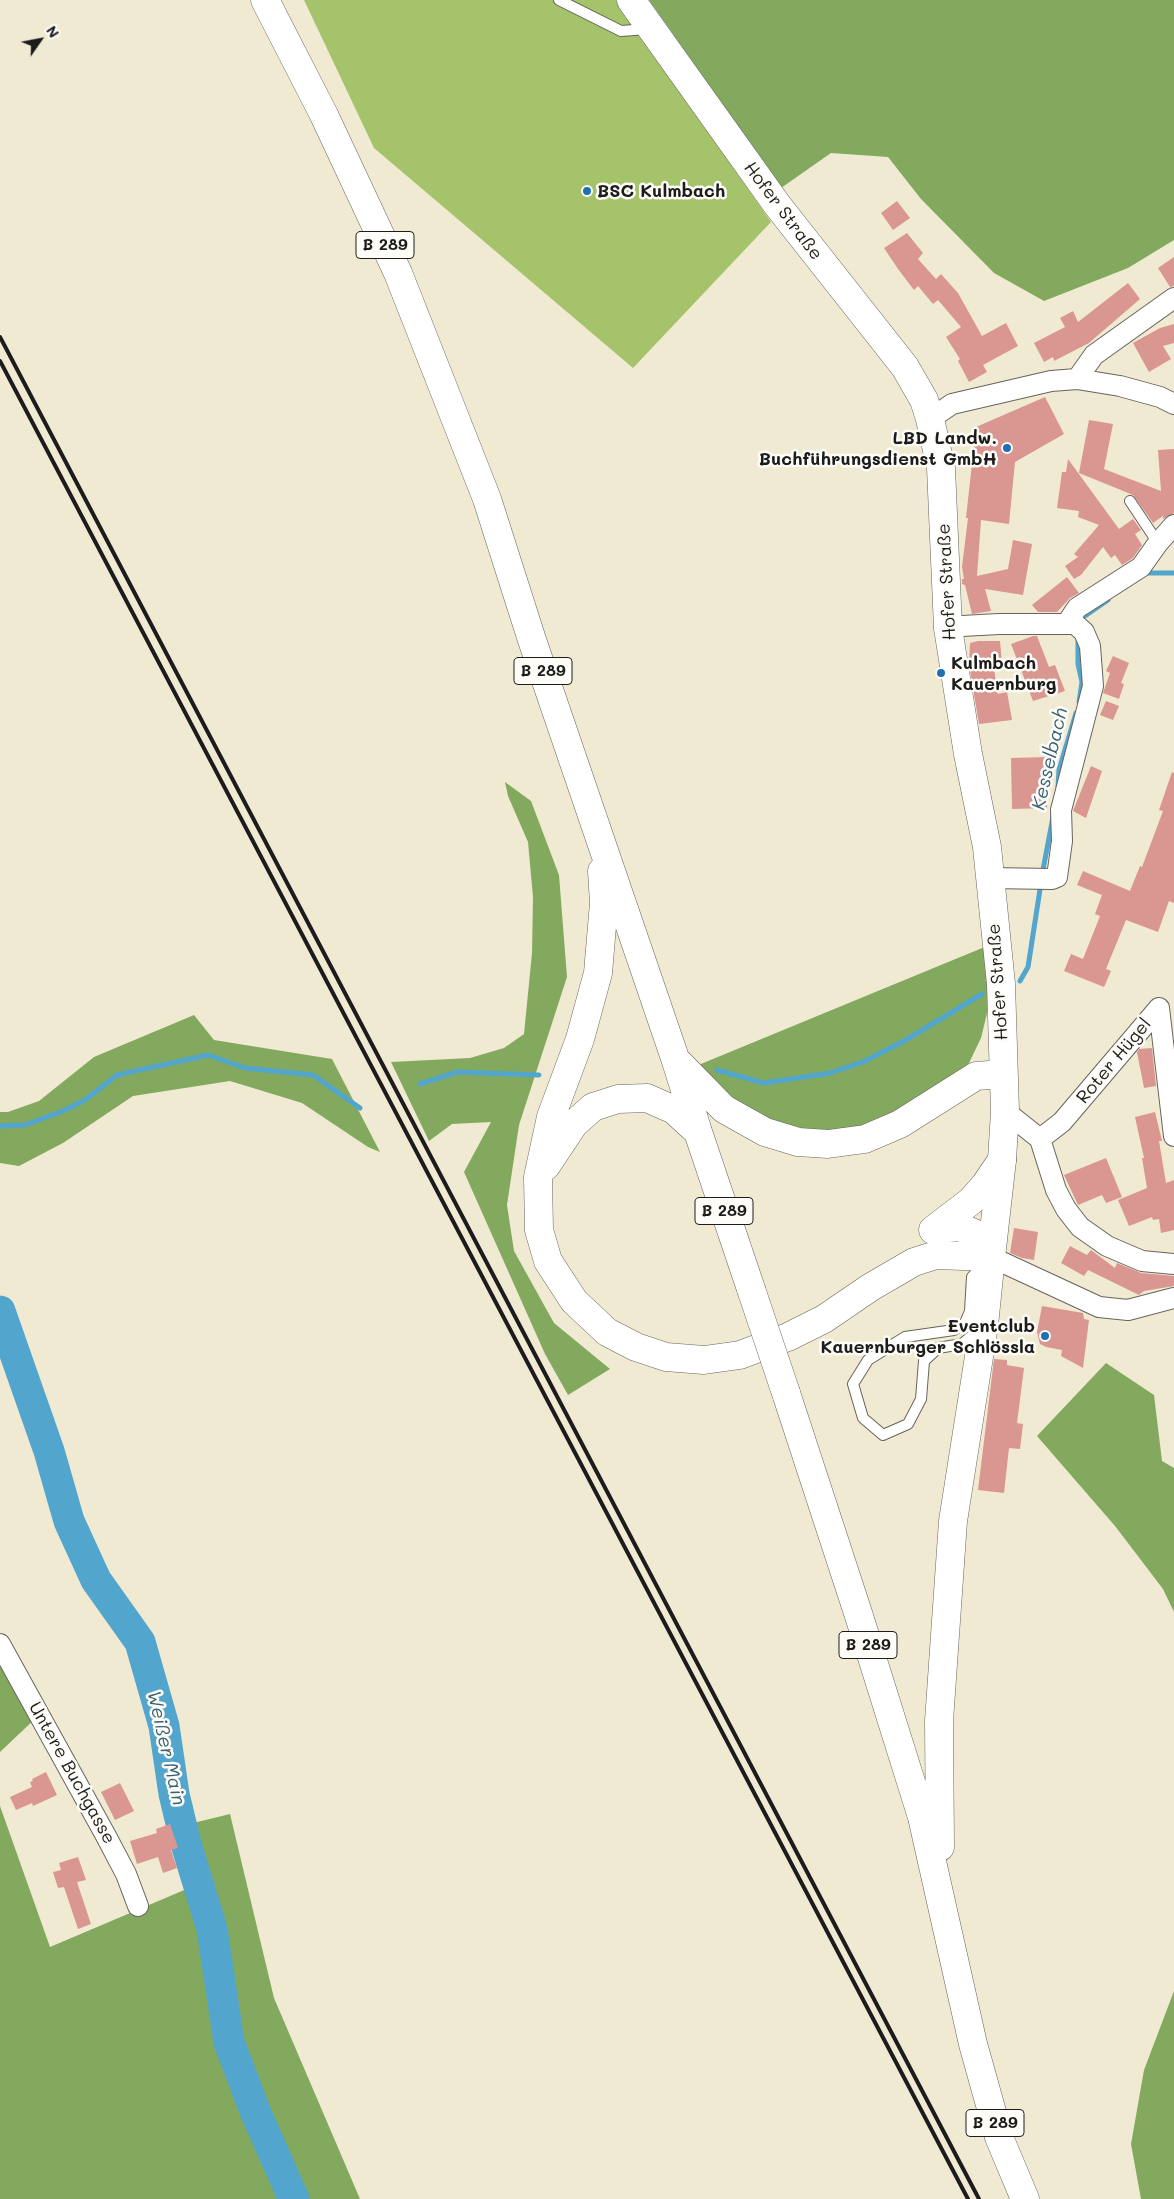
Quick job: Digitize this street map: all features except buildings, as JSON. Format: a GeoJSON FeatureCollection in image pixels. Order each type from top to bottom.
{"type":"FeatureCollection","features":[{"type":"Feature","properties":{"kind":"main road","name":"B 289"},"geometry":{"type":"LineString","coordinates":[[265,0],[324,115],[398,273],[487,499],[676,1060],[698,1132],[859,1616],[922,1817],[942,1899],[973,2044],[999,2137],[1025,2199]]}},
{"type":"Feature","properties":{"kind":"main road","name":"Hofer Straße"},"geometry":{"type":"LineString","coordinates":[[631,0],[778,206],[906,367],[924,400],[941,468],[948,628],[964,736],[987,847],[1001,984],[1005,1111],[1002,1160],[984,1325],[953,1521],[939,1721],[942,1899]]}},
{"type":"Feature","properties":{"kind":"main road"},"geometry":{"type":"LineString","coordinates":[[601,842],[604,904],[598,973],[580,1039],[551,1117],[538,1177],[539,1230],[548,1261],[574,1301],[606,1332],[636,1347],[666,1357],[704,1360],[740,1355],[788,1337],[824,1319],[871,1287],[914,1262],[936,1255],[991,1257],[985,1243],[976,1234],[960,1227],[936,1228]]}},
{"type":"Feature","properties":{"kind":"main road"},"geometry":{"type":"LineString","coordinates":[[676,1060],[724,1109],[765,1132],[798,1142],[828,1144],[865,1139],[900,1124],[976,1076],[1004,1074]]}},
{"type":"Feature","properties":{"kind":"main road"},"geometry":{"type":"LineString","coordinates":[[538,1177],[574,1124],[593,1107],[618,1099],[647,1098],[674,1110],[698,1132]]}},
{"type":"Feature","properties":{"kind":"main road"},"geometry":{"type":"LineString","coordinates":[[871,1287],[936,1228],[971,1201],[985,1185],[1002,1160]]}},
{"type":"Feature","properties":{"kind":"street"},"geometry":{"type":"LineString","coordinates":[[1076,379],[1094,355],[1170,305]]}},
{"type":"Feature","properties":{"kind":"street"},"geometry":{"type":"LineString","coordinates":[[930,419],[952,404],[1051,381],[1076,379],[1120,386],[1160,397],[1174,404]]}},
{"type":"Feature","properties":{"kind":"street"},"geometry":{"type":"LineString","coordinates":[[990,878],[1052,879],[1057,877],[1062,841],[1061,810],[1093,686],[1090,646],[1075,626],[1077,608],[1141,567],[1174,525]]}},
{"type":"Feature","properties":{"kind":"street"},"geometry":{"type":"LineString","coordinates":[[948,628],[980,625],[1075,626]]}},
{"type":"Feature","properties":{"kind":"street","name":"Roter Hügel"},"geometry":{"type":"LineString","coordinates":[[1040,1139],[1062,1122],[1159,1008],[1174,1136]]}},
{"type":"Feature","properties":{"kind":"street"},"geometry":{"type":"LineString","coordinates":[[1005,1111],[1040,1139],[1056,1190],[1066,1209],[1080,1227],[1107,1246],[1142,1261],[1174,1264]]}},
{"type":"Feature","properties":{"kind":"street"},"geometry":{"type":"LineString","coordinates":[[991,1257],[1098,1307],[1128,1310],[1174,1298]]}},
{"type":"Feature","properties":{"kind":"street","name":"Untere Buchgasse"},"geometry":{"type":"LineString","coordinates":[[0,1644],[106,1836],[126,1874],[138,1906]]}},
{"type":"Feature","properties":{"kind":"lane"},"geometry":{"type":"LineString","coordinates":[[559,0],[621,31],[651,29]]}},
{"type":"Feature","properties":{"kind":"lane"},"geometry":{"type":"LineString","coordinates":[[1130,501],[1158,543]]}},
{"type":"Feature","properties":{"kind":"lane"},"geometry":{"type":"LineString","coordinates":[[984,1325],[962,1344],[938,1348],[924,1361],[921,1400],[908,1424],[883,1435],[863,1418],[853,1384],[868,1360],[905,1338],[954,1330],[965,1323],[970,1311],[972,1277],[991,1257]]}},
{"type":"Feature","properties":{"kind":"green space","name":"BSC Kulmbach"},"geometry":{"type":"Polygon","coordinates":[[[304,0],[616,0],[771,222],[633,368],[374,148],[304,0]]]}},
{"type":"Feature","properties":{"kind":"green space"},"geometry":{"type":"Polygon","coordinates":[[[649,0],[1174,0],[1174,240],[1128,268],[1044,301],[994,273],[921,199],[888,157],[831,153],[781,188],[649,0]]]}},
{"type":"Feature","properties":{"kind":"green space"},"geometry":{"type":"Polygon","coordinates":[[[505,782],[531,801],[559,875],[567,977],[519,1125],[507,1205],[514,1251],[554,1323],[610,1369],[568,1395],[545,1354],[464,1172],[491,1122],[452,1124],[429,1141],[391,1062],[470,1058],[504,1048],[524,1034],[532,953],[533,897],[528,842],[508,796],[505,782]]]}},
{"type":"Feature","properties":{"kind":"green space"},"geometry":{"type":"Polygon","coordinates":[[[987,946],[990,1001],[981,1038],[969,1063],[948,1085],[871,1128],[833,1134],[782,1130],[743,1110],[696,1066],[987,946]]]}},
{"type":"Feature","properties":{"kind":"green space"},"geometry":{"type":"Polygon","coordinates":[[[194,1015],[214,1040],[332,1059],[380,1152],[368,1147],[302,1103],[230,1081],[133,1096],[63,1143],[19,1166],[0,1163],[0,1112],[8,1112],[39,1101],[94,1057],[194,1015]]]}},
{"type":"Feature","properties":{"kind":"green space"},"geometry":{"type":"Polygon","coordinates":[[[1106,1363],[1154,1395],[1162,1461],[1174,1468],[1174,1612],[1163,1589],[1115,1526],[1037,1436],[1106,1363]]]}},
{"type":"Feature","properties":{"kind":"green space"},"geometry":{"type":"Polygon","coordinates":[[[0,1651],[37,1717],[0,1752],[0,1651]]]}},
{"type":"Feature","properties":{"kind":"green space"},"geometry":{"type":"Polygon","coordinates":[[[0,1806],[50,1947],[196,1885],[181,1826],[230,1814],[274,1998],[360,2199],[0,2199],[0,1806]]]}},
{"type":"Feature","properties":{"kind":"green space"},"geometry":{"type":"Polygon","coordinates":[[[1174,1991],[1174,2199],[1141,2199],[1131,2144],[1144,2070],[1174,1991]]]}},
{"type":"Feature","properties":{"kind":"waterway","name":"Kesselbach"},"geometry":{"type":"LineString","coordinates":[[1143,574],[1174,573]]}},
{"type":"Feature","properties":{"kind":"waterway","name":"Kesselbach"},"geometry":{"type":"LineString","coordinates":[[1081,623],[1082,618],[1108,600]]}},
{"type":"Feature","properties":{"kind":"waterway","name":"Kesselbach"},"geometry":{"type":"LineString","coordinates":[[1078,639],[1078,664],[1082,682],[1079,702]]}},
{"type":"Feature","properties":{"kind":"waterway","name":"Kesselbach"},"geometry":{"type":"LineString","coordinates":[[1058,787],[1059,770],[1076,713]]}},
{"type":"Feature","properties":{"kind":"waterway","name":"Kesselbach"},"geometry":{"type":"LineString","coordinates":[[1042,875],[1053,817]]}},
{"type":"Feature","properties":{"kind":"waterway","name":"Kesselbach"},"geometry":{"type":"LineString","coordinates":[[1020,981],[1028,967],[1041,883]]}},
{"type":"Feature","properties":{"kind":"waterway","name":"Kesselbach"},"geometry":{"type":"LineString","coordinates":[[717,1070],[764,1083],[830,1073],[863,1062],[904,1041],[982,994]]}},
{"type":"Feature","properties":{"kind":"waterway","name":"Kesselbach"},"geometry":{"type":"LineString","coordinates":[[0,1126],[25,1125],[63,1111],[85,1100],[117,1075],[208,1055],[245,1068],[313,1075],[360,1108]]}},
{"type":"Feature","properties":{"kind":"waterway","name":"Kesselbach"},"geometry":{"type":"LineString","coordinates":[[420,1084],[457,1072],[539,1075]]}},
{"type":"Feature","properties":{"kind":"waterway","name":"Weißer Main"},"geometry":{"type":"LineString","coordinates":[[0,1311],[49,1451],[69,1521],[96,1580],[140,1642],[164,1726],[174,1794],[186,1844],[212,1929],[229,2042],[255,2111],[294,2199]]}},
{"type":"Feature","properties":{"kind":"railway"},"geometry":{"type":"LineString","coordinates":[[0,337],[979,2199]]}},
{"type":"Feature","properties":{"kind":"railway"},"geometry":{"type":"LineString","coordinates":[[0,361],[968,2199]]}},
{"type":"Feature","properties":{"kind":"place","name":"BSC Kulmbach"},"geometry":{"type":"Point","coordinates":[587,191]}},
{"type":"Feature","properties":{"kind":"place","name":"LBD Landw. Buchführungsdienst GmbH"},"geometry":{"type":"Point","coordinates":[1007,448]}},
{"type":"Feature","properties":{"kind":"place","name":"Kulmbach Kauernburg"},"geometry":{"type":"Point","coordinates":[941,673]}},
{"type":"Feature","properties":{"kind":"place","name":"Eventclub Kauernburger Schlössla"},"geometry":{"type":"Point","coordinates":[1045,1336]}}]}
